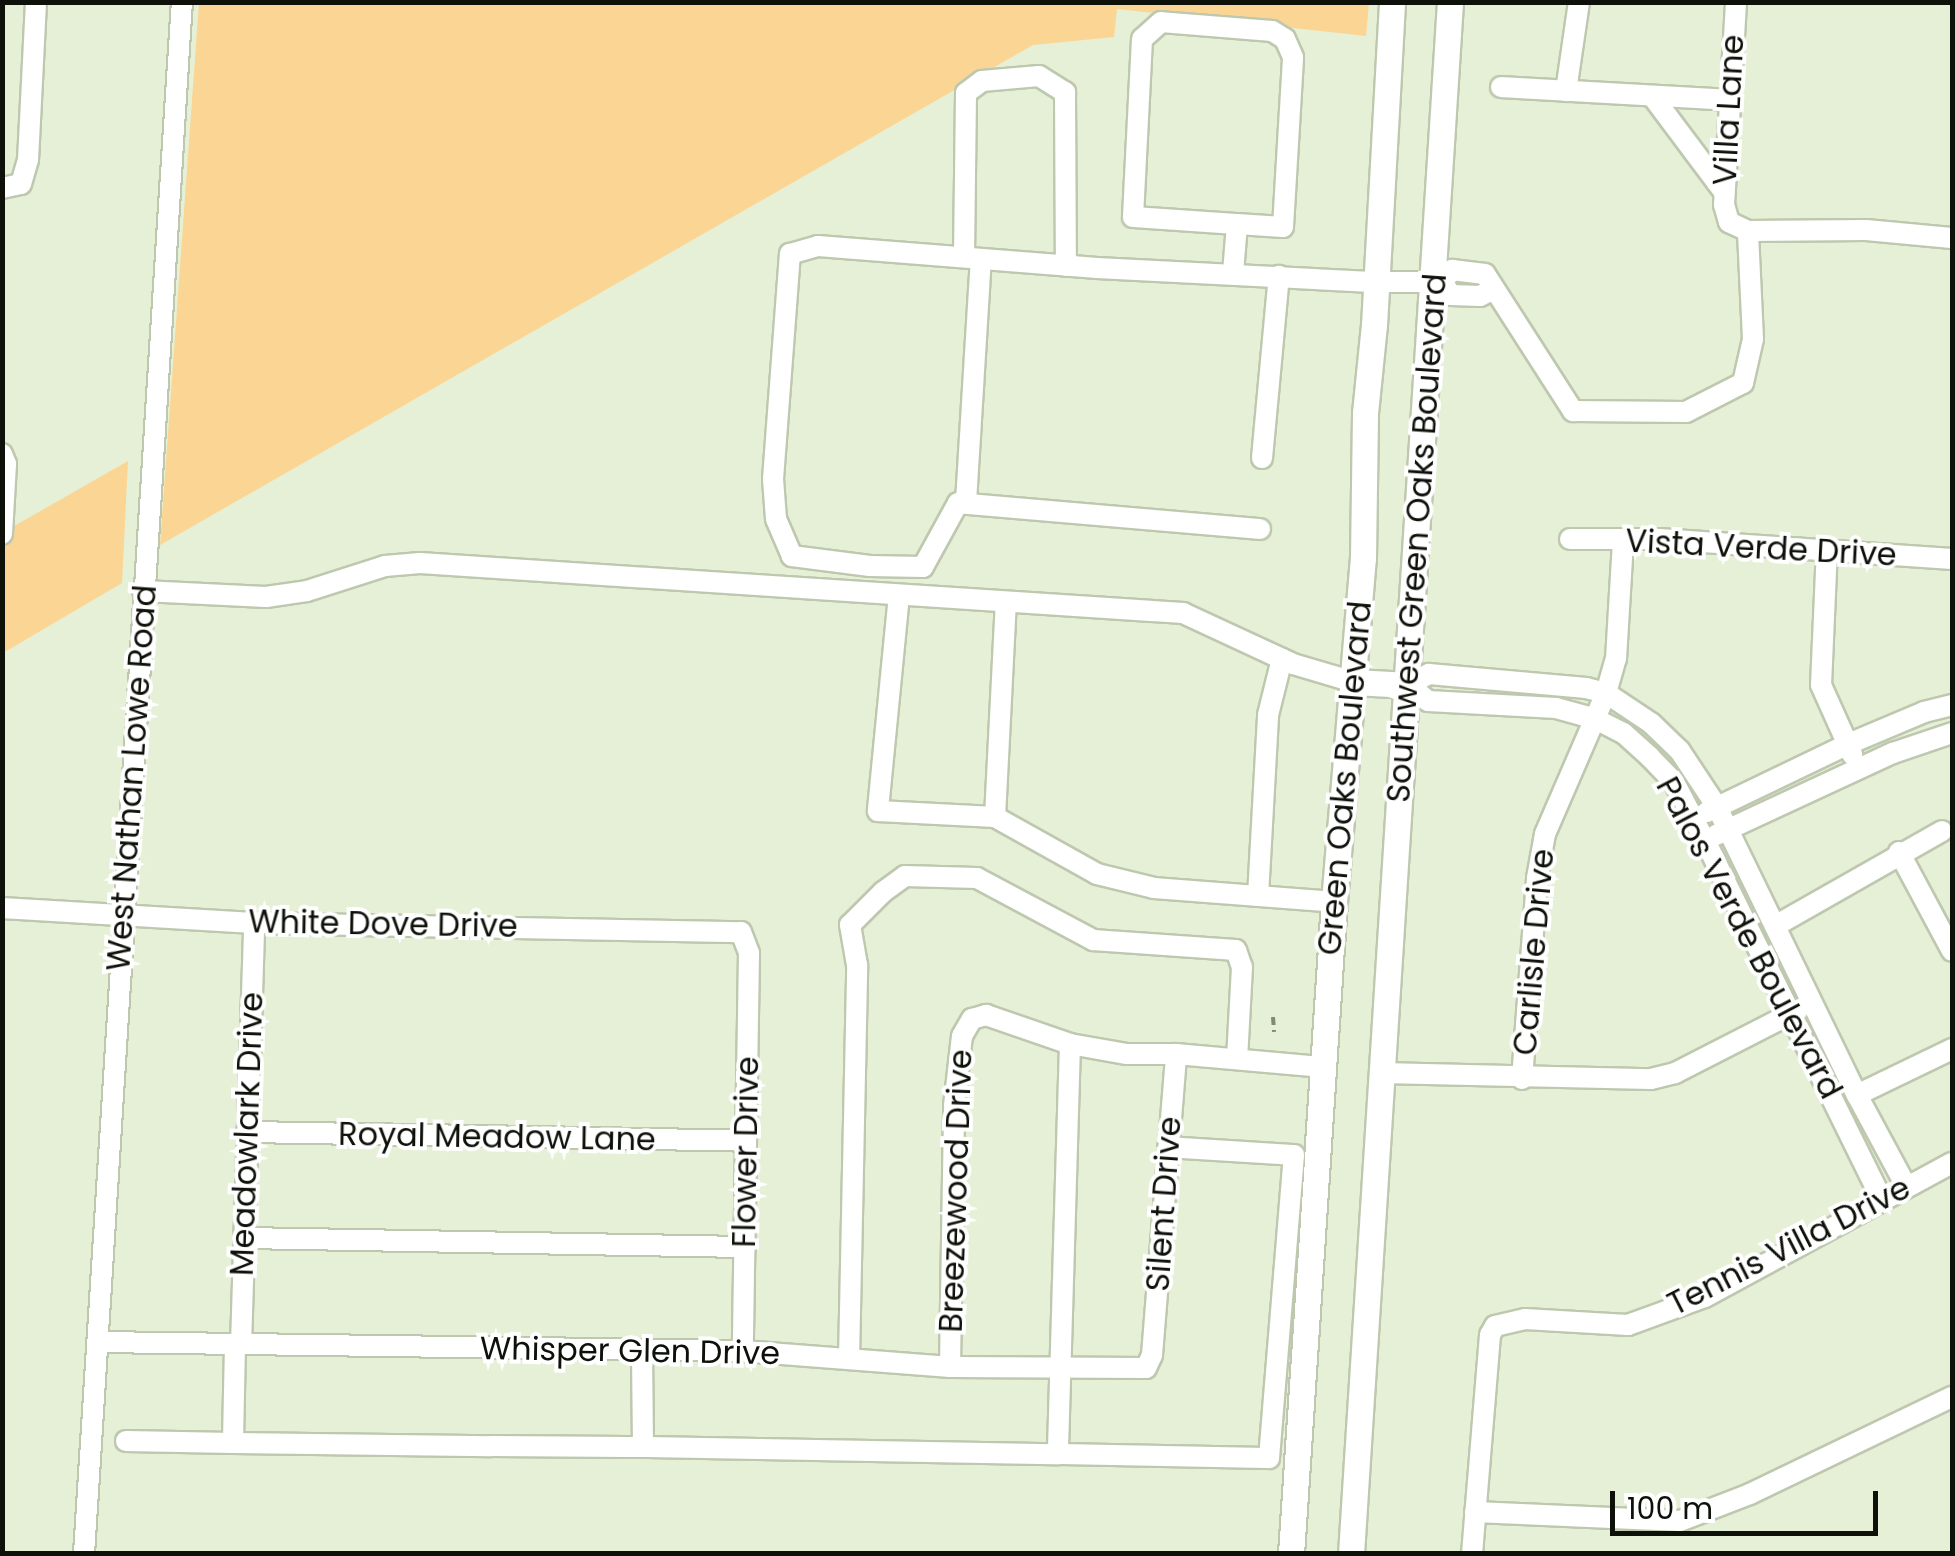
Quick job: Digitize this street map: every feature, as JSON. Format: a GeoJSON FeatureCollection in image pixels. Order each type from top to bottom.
{"type":"FeatureCollection","features":[{"type":"Feature","properties":{"kind":"main road","name":"Green Oaks Boulevard"},"geometry":{"type":"LineString","coordinates":[[1291,1554],[1322,1067],[1367,498],[1365,413],[1377,282],[1392,2]]}},
{"type":"Feature","properties":{"kind":"main road","name":"Southwest Green Oaks Boulevard"},"geometry":{"type":"LineString","coordinates":[[1381,1073],[1389,906],[1438,282],[1450,2]]}},
{"type":"Feature","properties":{"kind":"main road"},"geometry":{"type":"LineString","coordinates":[[1354,682],[1409,685]]}},
{"type":"Feature","properties":{"kind":"main road"},"geometry":{"type":"LineString","coordinates":[[1350,1554],[1381,1073]]}},
{"type":"Feature","properties":{"kind":"street"},"geometry":{"type":"LineString","coordinates":[[12,186],[28,160],[36,2]]}},
{"type":"Feature","properties":{"kind":"street","name":"West Nathan Lowe Road"},"geometry":{"type":"LineString","coordinates":[[84,1554],[182,2]]}},
{"type":"Feature","properties":{"kind":"street"},"geometry":{"type":"LineString","coordinates":[[1566,91],[1579,2]]}},
{"type":"Feature","properties":{"kind":"street","name":"Villa Lane"},"geometry":{"type":"LineString","coordinates":[[1438,282],[1451,294],[1480,296],[1492,290],[1573,411],[1686,412],[1743,383],[1753,339],[1748,231],[1730,222],[1724,192],[1736,2]]}},
{"type":"Feature","properties":{"kind":"street"},"geometry":{"type":"LineString","coordinates":[[1161,22],[1272,31],[1285,39],[1292,57],[1283,227],[1237,224],[1133,217],[1142,39],[1161,22]]}},
{"type":"Feature","properties":{"kind":"street"},"geometry":{"type":"LineString","coordinates":[[966,502],[973,258],[966,93],[982,80],[1038,76],[1065,92],[1066,266]]}},
{"type":"Feature","properties":{"kind":"street"},"geometry":{"type":"LineString","coordinates":[[1500,87],[1731,100]]}},
{"type":"Feature","properties":{"kind":"street"},"geometry":{"type":"LineString","coordinates":[[1653,97],[1724,192]]}},
{"type":"Feature","properties":{"kind":"street"},"geometry":{"type":"LineString","coordinates":[[1233,273],[1237,224]]}},
{"type":"Feature","properties":{"kind":"street"},"geometry":{"type":"LineString","coordinates":[[1748,231],[1866,230],[1952,238]]}},
{"type":"Feature","properties":{"kind":"street"},"geometry":{"type":"LineString","coordinates":[[1260,529],[958,502],[924,566],[870,566],[792,556],[776,519],[773,479],[790,254],[818,246],[1066,266],[1438,282]]}},
{"type":"Feature","properties":{"kind":"street"},"geometry":{"type":"LineString","coordinates":[[1262,458],[1279,276]]}},
{"type":"Feature","properties":{"kind":"street"},"geometry":{"type":"LineString","coordinates":[[2,454],[6,464],[2,534]]}},
{"type":"Feature","properties":{"kind":"street","name":"Vista Verde Drive"},"geometry":{"type":"LineString","coordinates":[[1570,539],[1827,548],[1952,559]]}},
{"type":"Feature","properties":{"kind":"street","name":"Carlisle Drive"},"geometry":{"type":"LineString","coordinates":[[1522,1079],[1537,878],[1545,834],[1596,719],[1616,659],[1623,540]]}},
{"type":"Feature","properties":{"kind":"street"},"geometry":{"type":"LineString","coordinates":[[1827,548],[1821,685],[1846,745],[1861,768]]}},
{"type":"Feature","properties":{"kind":"street"},"geometry":{"type":"LineString","coordinates":[[144,591],[266,596],[306,591],[385,566],[420,564],[1183,613],[1282,659],[1354,682]]}},
{"type":"Feature","properties":{"kind":"street"},"geometry":{"type":"LineString","coordinates":[[899,595],[878,811],[995,817],[1097,874],[1154,888],[1334,902]]}},
{"type":"Feature","properties":{"kind":"street"},"geometry":{"type":"LineString","coordinates":[[995,817],[1006,602]]}},
{"type":"Feature","properties":{"kind":"street"},"geometry":{"type":"LineString","coordinates":[[1258,896],[1268,715],[1282,659]]}},
{"type":"Feature","properties":{"kind":"street","name":"Palos Verde Boulevard"},"geometry":{"type":"LineString","coordinates":[[1882,1200],[1674,782],[1623,733],[1596,719],[1556,708],[1428,701],[1409,685],[1429,674],[1553,682],[1606,694],[1652,723],[1680,751],[1716,807],[1857,1095],[1906,1186]]}},
{"type":"Feature","properties":{"kind":"street"},"geometry":{"type":"LineString","coordinates":[[1692,820],[1846,745],[1924,712],[1952,705]]}},
{"type":"Feature","properties":{"kind":"street"},"geometry":{"type":"LineString","coordinates":[[1705,841],[1861,768],[1952,733]]}},
{"type":"Feature","properties":{"kind":"street"},"geometry":{"type":"LineString","coordinates":[[1774,926],[1942,831]]}},
{"type":"Feature","properties":{"kind":"street"},"geometry":{"type":"LineString","coordinates":[[1899,852],[1952,951]]}},
{"type":"Feature","properties":{"kind":"street"},"geometry":{"type":"LineString","coordinates":[[849,1359],[857,966],[850,924],[905,876],[977,878],[1092,940],[1236,950],[1242,967],[1237,1059]]}},
{"type":"Feature","properties":{"kind":"street","name":"White Dove Drive"},"geometry":{"type":"LineString","coordinates":[[2,908],[254,923],[732,930],[741,932],[748,953]]}},
{"type":"Feature","properties":{"kind":"street","name":"Meadowlark Drive"},"geometry":{"type":"LineString","coordinates":[[233,1443],[254,923]]}},
{"type":"Feature","properties":{"kind":"street","name":"Flower Drive"},"geometry":{"type":"LineString","coordinates":[[743,1351],[748,953]]}},
{"type":"Feature","properties":{"kind":"street"},"geometry":{"type":"LineString","coordinates":[[1381,1073],[1650,1080],[1675,1073],[1814,1002]]}},
{"type":"Feature","properties":{"kind":"street","name":"Breezewood Drive"},"geometry":{"type":"LineString","coordinates":[[950,1367],[954,1106],[962,1036],[972,1019],[986,1015],[1070,1044]]}},
{"type":"Feature","properties":{"kind":"street"},"geometry":{"type":"LineString","coordinates":[[1058,1454],[1070,1044],[1127,1054],[1176,1054],[1322,1067]]}},
{"type":"Feature","properties":{"kind":"street"},"geometry":{"type":"LineString","coordinates":[[1857,1095],[1952,1048]]}},
{"type":"Feature","properties":{"kind":"street","name":"Silent Drive"},"geometry":{"type":"LineString","coordinates":[[1152,1354],[1176,1054]]}},
{"type":"Feature","properties":{"kind":"street","name":"Royal Meadow Lane"},"geometry":{"type":"LineString","coordinates":[[247,1132],[746,1141]]}},
{"type":"Feature","properties":{"kind":"street"},"geometry":{"type":"LineString","coordinates":[[126,1440],[1269,1458],[1294,1154],[1168,1147]]}},
{"type":"Feature","properties":{"kind":"street","name":"Tennis Villa Drive"},"geometry":{"type":"LineString","coordinates":[[1472,1554],[1490,1335],[1495,1326],[1524,1319],[1628,1325],[1705,1297],[1952,1163]]}},
{"type":"Feature","properties":{"kind":"street"},"geometry":{"type":"LineString","coordinates":[[244,1238],[745,1247]]}},
{"type":"Feature","properties":{"kind":"street","name":"Whisper Glen Drive"},"geometry":{"type":"LineString","coordinates":[[98,1342],[743,1351],[950,1367],[1146,1368],[1152,1354]]}},
{"type":"Feature","properties":{"kind":"street"},"geometry":{"type":"LineString","coordinates":[[642,1350],[643,1447]]}},
{"type":"Feature","properties":{"kind":"street"},"geometry":{"type":"LineString","coordinates":[[1475,1512],[1680,1521],[1750,1494],[1952,1397]]}},
{"type":"Feature","properties":{"kind":"path"},"geometry":{"type":"LineString","coordinates":[[1273,1017],[1274,1032]]}},
{"type":"Feature","properties":{"kind":"shaded area"},"geometry":{"type":"Polygon","coordinates":[[[199,3],[1369,3],[1366,36],[1117,9],[1114,37],[1033,45],[160,545],[199,3]]]}},
{"type":"Feature","properties":{"kind":"shaded area"},"geometry":{"type":"Polygon","coordinates":[[[128,461],[122,583],[3,653],[2,533],[128,461]]]}}]}
